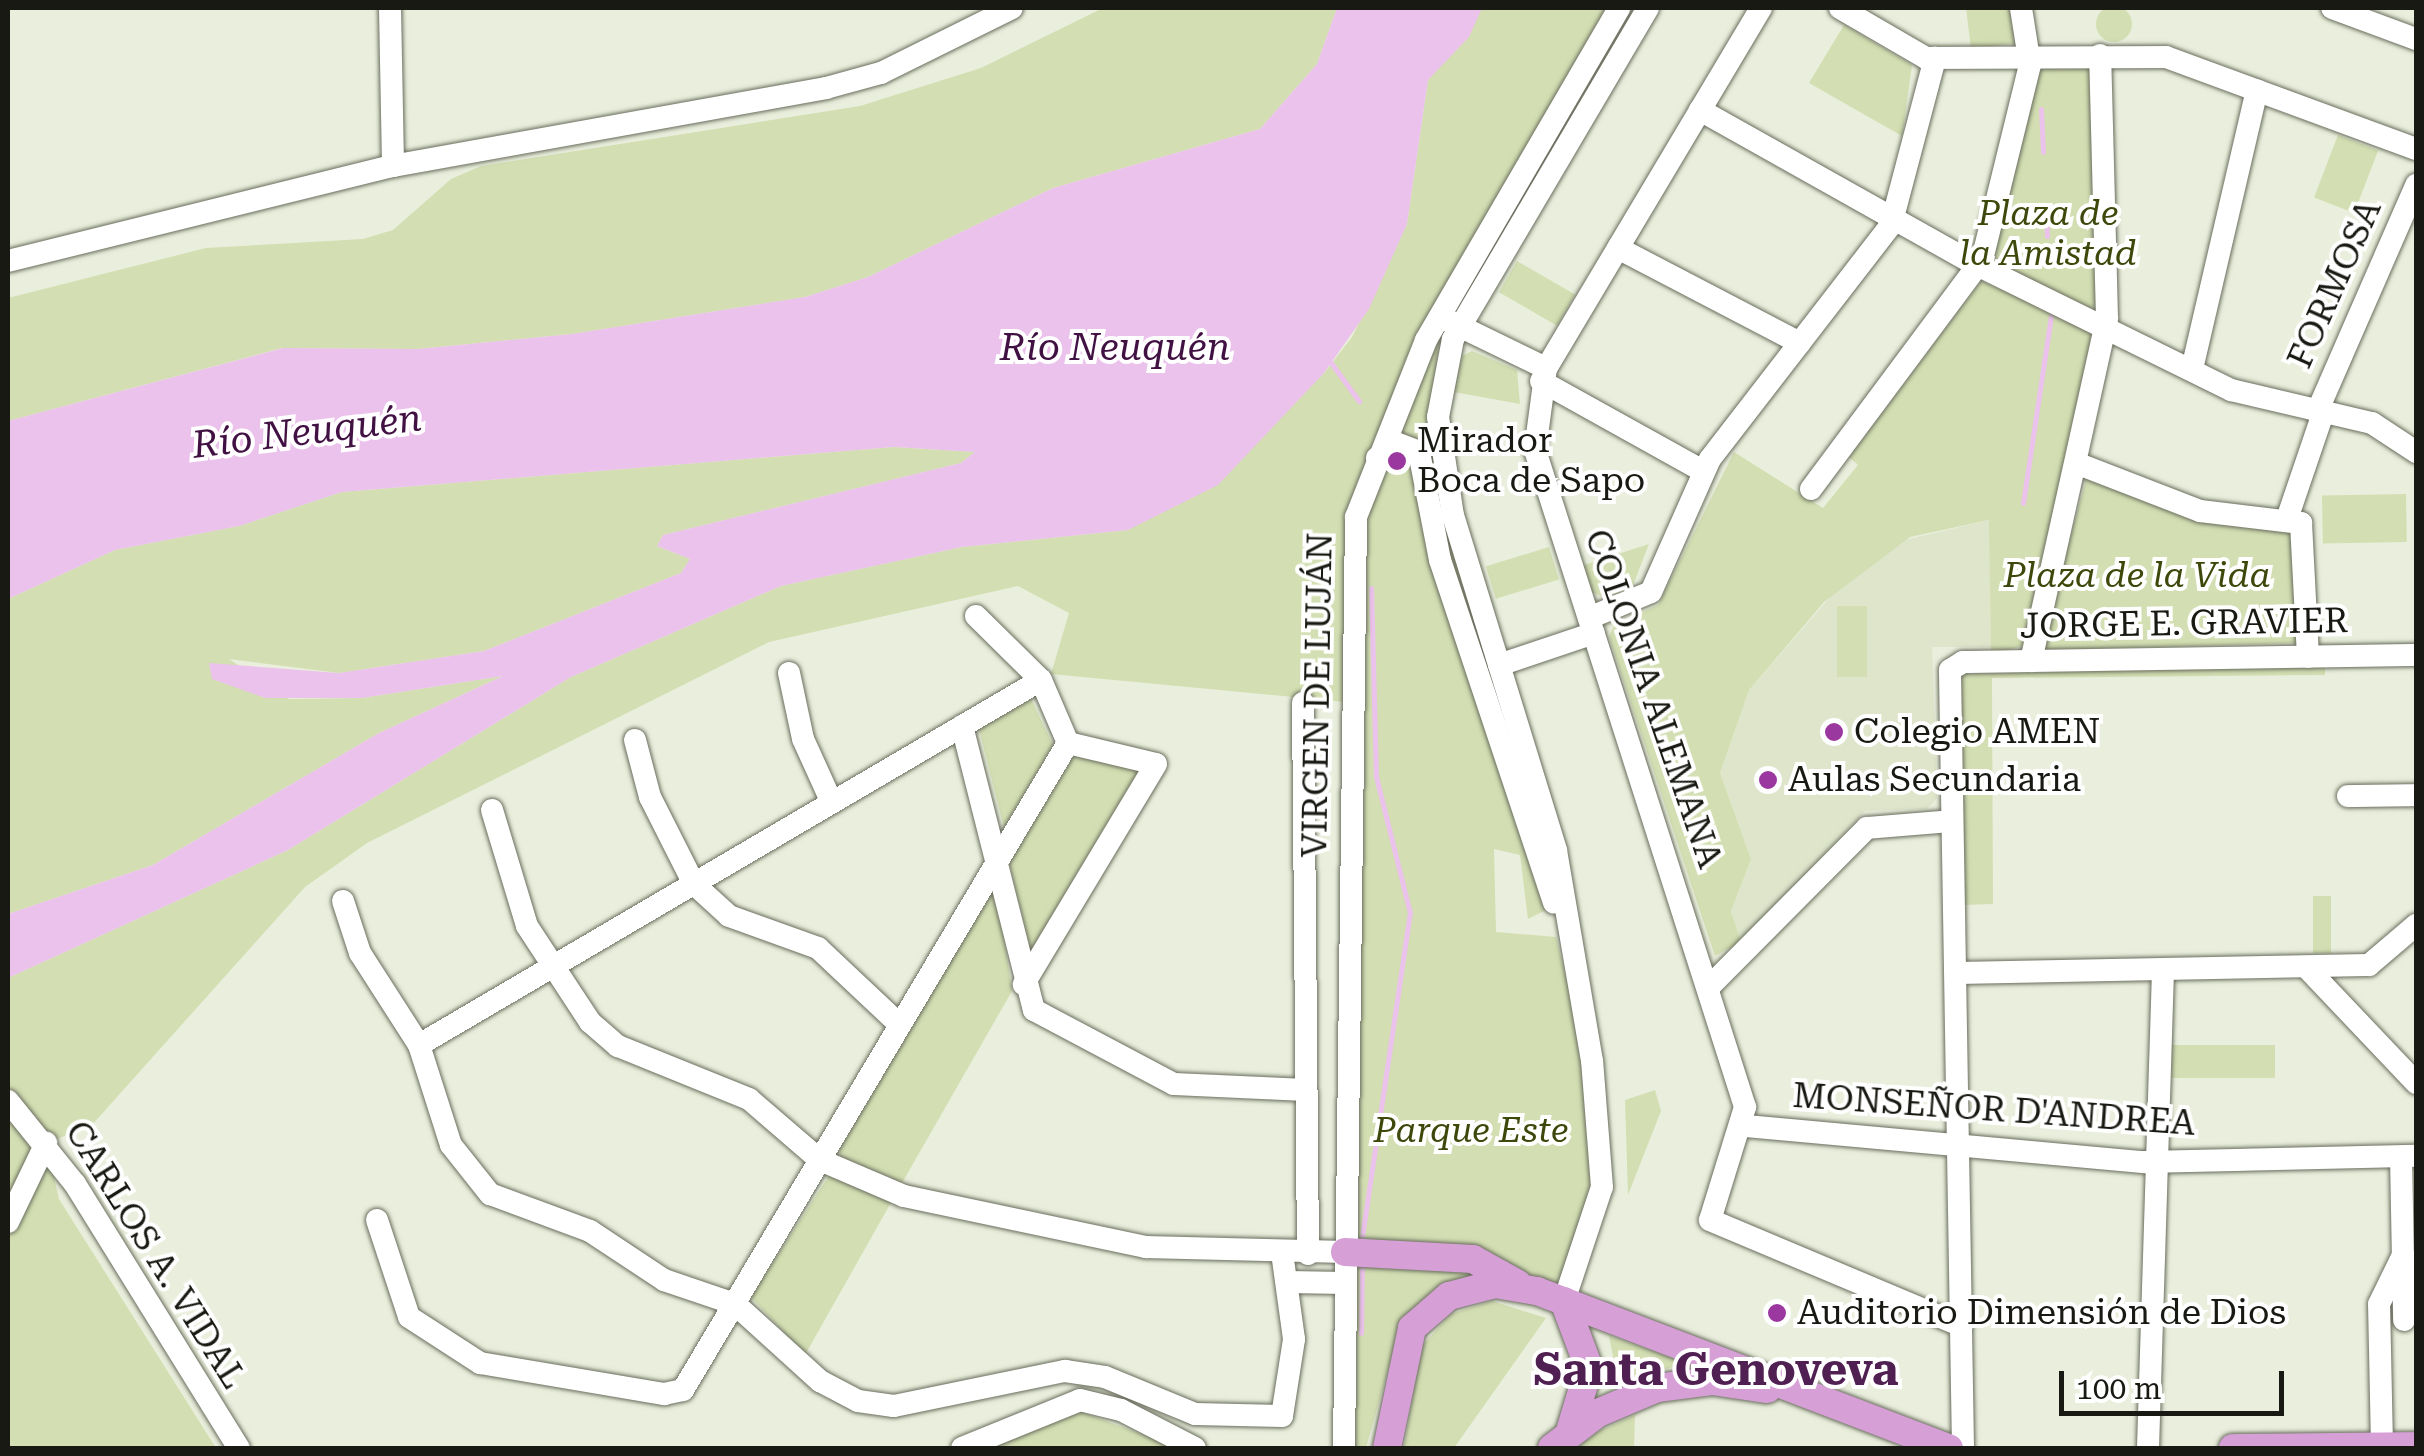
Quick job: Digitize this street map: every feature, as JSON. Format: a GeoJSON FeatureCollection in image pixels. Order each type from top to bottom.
{"type":"FeatureCollection","features":[{"type":"Feature","properties":{"kind":"main road"},"geometry":{"type":"LineString","coordinates":[[1345,1252],[1474,1259],[1524,1288],[1949,1448]]}},
{"type":"Feature","properties":{"kind":"main road"},"geometry":{"type":"LineString","coordinates":[[1385,1442],[1399,1360],[1424,1314],[1463,1290],[1524,1288]]}},
{"type":"Feature","properties":{"kind":"main road"},"geometry":{"type":"LineString","coordinates":[[1559,1442],[1589,1382],[1564,1301]]}},
{"type":"Feature","properties":{"kind":"main road"},"geometry":{"type":"LineString","coordinates":[[1559,1442],[1642,1392],[1712,1381],[1783,1394],[1926,1448]]}},
{"type":"Feature","properties":{"kind":"main road"},"geometry":{"type":"LineString","coordinates":[[2233,1448],[2416,1446]]}},
{"type":"Feature","properties":{"kind":"street"},"geometry":{"type":"LineString","coordinates":[[390,8],[392,166]]}},
{"type":"Feature","properties":{"kind":"street"},"geometry":{"type":"LineString","coordinates":[[8,261],[392,166],[826,88],[881,73],[1012,8]]}},
{"type":"Feature","properties":{"kind":"street","name":"VIRGEN DE LUJÁN"},"geometry":{"type":"LineString","coordinates":[[1344,1448],[1354,534],[1376,460],[1619,8]]}},
{"type":"Feature","properties":{"kind":"street","name":"VIRGEN DE LUJÁN"},"geometry":{"type":"LineString","coordinates":[[1450,322],[1648,8]]}},
{"type":"Feature","properties":{"kind":"street","name":"COLONIA ALEMANA"},"geometry":{"type":"LineString","coordinates":[[1746,1126],[1709,986],[1537,460],[1544,374],[1761,8]]}},
{"type":"Feature","properties":{"kind":"street"},"geometry":{"type":"LineString","coordinates":[[1840,8],[1935,58],[2100,54],[2166,57],[2416,149]]}},
{"type":"Feature","properties":{"kind":"street"},"geometry":{"type":"LineString","coordinates":[[1811,489],[1979,266],[2030,55],[2021,8]]}},
{"type":"Feature","properties":{"kind":"street"},"geometry":{"type":"LineString","coordinates":[[2332,8],[2416,39]]}},
{"type":"Feature","properties":{"kind":"street"},"geometry":{"type":"LineString","coordinates":[[2031,661],[2106,325],[2100,54]]}},
{"type":"Feature","properties":{"kind":"street"},"geometry":{"type":"LineString","coordinates":[[1499,665],[1591,626],[1651,592],[1703,472],[1894,219],[1935,58]]}},
{"type":"Feature","properties":{"kind":"street"},"geometry":{"type":"LineString","coordinates":[[2192,369],[2257,90]]}},
{"type":"Feature","properties":{"kind":"street"},"geometry":{"type":"LineString","coordinates":[[1700,110],[1979,266],[2246,396],[2379,425],[2416,452]]}},
{"type":"Feature","properties":{"kind":"street","name":"FORMOSA"},"geometry":{"type":"LineString","coordinates":[[2286,519],[2320,412],[2416,185]]}},
{"type":"Feature","properties":{"kind":"street"},"geometry":{"type":"LineString","coordinates":[[1618,248],[1800,343]]}},
{"type":"Feature","properties":{"kind":"street"},"geometry":{"type":"LineString","coordinates":[[1564,1301],[1602,1182],[1556,850],[1440,455],[1440,394],[1450,322],[1544,374],[1703,472]]}},
{"type":"Feature","properties":{"kind":"street"},"geometry":{"type":"LineString","coordinates":[[1376,460],[1400,443],[1420,455],[1443,568],[1574,974]]}},
{"type":"Feature","properties":{"kind":"street"},"geometry":{"type":"LineString","coordinates":[[2076,464],[2200,511],[2286,519],[2306,531],[2308,657]]}},
{"type":"Feature","properties":{"kind":"street"},"geometry":{"type":"LineString","coordinates":[[976,616],[1041,680],[1068,743]]}},
{"type":"Feature","properties":{"kind":"street","name":"JORGE E. GRAVIER"},"geometry":{"type":"LineString","coordinates":[[1952,821],[1953,666],[2031,661],[2416,655]]}},
{"type":"Feature","properties":{"kind":"street"},"geometry":{"type":"LineString","coordinates":[[790,673],[803,739],[832,802]]}},
{"type":"Feature","properties":{"kind":"street"},"geometry":{"type":"LineString","coordinates":[[419,1045],[1041,680]]}},
{"type":"Feature","properties":{"kind":"street"},"geometry":{"type":"LineString","coordinates":[[1303,703],[1308,1254]]}},
{"type":"Feature","properties":{"kind":"street"},"geometry":{"type":"LineString","coordinates":[[962,726],[1000,858],[1024,984],[1040,1016],[1155,1079],[1306,1090]]}},
{"type":"Feature","properties":{"kind":"street"},"geometry":{"type":"LineString","coordinates":[[635,740],[650,797],[694,884],[729,916],[818,948],[900,1025]]}},
{"type":"Feature","properties":{"kind":"street"},"geometry":{"type":"LineString","coordinates":[[378,1220],[409,1318],[499,1370],[673,1395],[735,1304],[1068,743]]}},
{"type":"Feature","properties":{"kind":"street"},"geometry":{"type":"LineString","coordinates":[[1024,984],[1156,764],[1068,743]]}},
{"type":"Feature","properties":{"kind":"street"},"geometry":{"type":"LineString","coordinates":[[2348,796],[2416,794]]}},
{"type":"Feature","properties":{"kind":"street"},"geometry":{"type":"LineString","coordinates":[[492,810],[510,883],[548,969],[618,1046],[749,1099],[820,1160],[904,1196],[1146,1246],[1308,1254],[1345,1252]]}},
{"type":"Feature","properties":{"kind":"street"},"geometry":{"type":"LineString","coordinates":[[1709,986],[1867,828],[1952,821],[1963,1448]]}},
{"type":"Feature","properties":{"kind":"street"},"geometry":{"type":"LineString","coordinates":[[343,901],[360,953],[419,1045],[451,1145],[490,1194],[590,1231],[664,1280],[735,1304],[820,1381],[877,1405],[1064,1372],[1105,1377],[1196,1414],[1273,1419],[1292,1399],[1287,1282],[1282,1253]]}},
{"type":"Feature","properties":{"kind":"street"},"geometry":{"type":"LineString","coordinates":[[1956,973],[2375,964],[2416,925]]}},
{"type":"Feature","properties":{"kind":"street"},"geometry":{"type":"LineString","coordinates":[[2304,966],[2329,982],[2416,1083]]}},
{"type":"Feature","properties":{"kind":"street"},"geometry":{"type":"LineString","coordinates":[[2148,1448],[2163,969]]}},
{"type":"Feature","properties":{"kind":"street","name":"CARLOS A. VIDAL"},"geometry":{"type":"LineString","coordinates":[[8,1101],[46,1143],[239,1448]]}},
{"type":"Feature","properties":{"kind":"street"},"geometry":{"type":"LineString","coordinates":[[1746,1126],[1710,1220],[1962,1326]]}},
{"type":"Feature","properties":{"kind":"street","name":"MONSEÑOR D'ANDREA"},"geometry":{"type":"LineString","coordinates":[[1746,1126],[2157,1162],[2408,1157]]}},
{"type":"Feature","properties":{"kind":"street"},"geometry":{"type":"LineString","coordinates":[[8,1222],[46,1143]]}},
{"type":"Feature","properties":{"kind":"street"},"geometry":{"type":"LineString","coordinates":[[2379,1320],[2410,1320],[2402,1255],[2408,1157]]}},
{"type":"Feature","properties":{"kind":"street"},"geometry":{"type":"LineString","coordinates":[[2382,1446],[2379,1320],[2402,1255]]}},
{"type":"Feature","properties":{"kind":"street"},"geometry":{"type":"LineString","coordinates":[[1287,1282],[1346,1283]]}},
{"type":"Feature","properties":{"kind":"street"},"geometry":{"type":"LineString","coordinates":[[962,1448],[1088,1400],[1195,1448]]}},
{"type":"Feature","properties":{"kind":"shaded area","name":"Colegio AMEN"},"geometry":{"type":"Polygon","coordinates":[[[1990,520],[1991,647],[1932,647],[1937,798],[1927,809],[1865,811],[1741,942],[1731,911],[1751,859],[1720,773],[1749,690],[1831,596],[1905,540],[1990,520]]]}},
{"type":"Feature","properties":{"kind":"green space"},"geometry":{"type":"Polygon","coordinates":[[[2114,6],[2127,11],[2132,24],[2127,37],[2114,42],[2101,37],[2096,24],[2101,11],[2114,6]]]}},
{"type":"Feature","properties":{"kind":"green space"},"geometry":{"type":"Polygon","coordinates":[[[1103,8],[1337,8],[1317,64],[1260,129],[1053,188],[868,277],[805,297],[572,334],[418,349],[282,348],[8,421],[8,298],[206,248],[363,239],[393,230],[451,179],[481,166],[860,106],[981,68],[1103,8]]]}},
{"type":"Feature","properties":{"kind":"green space"},"geometry":{"type":"Polygon","coordinates":[[[1482,8],[1611,8],[1350,510],[1345,702],[1051,674],[1069,613],[1018,586],[769,642],[367,843],[305,887],[91,1126],[46,1143],[59,1199],[216,1448],[8,1448],[8,978],[288,850],[571,677],[781,586],[962,547],[1128,530],[1324,373],[1352,337],[1407,224],[1428,80],[1482,8]]]}},
{"type":"Feature","properties":{"kind":"green space"},"geometry":{"type":"Polygon","coordinates":[[[1966,8],[2013,8],[2015,43],[1971,49],[1966,8]]]}},
{"type":"Feature","properties":{"kind":"green space"},"geometry":{"type":"Polygon","coordinates":[[[1844,25],[1912,65],[1902,136],[1809,83],[1844,25]]]}},
{"type":"Feature","properties":{"kind":"green space","name":"Plaza de la Amistad"},"geometry":{"type":"Polygon","coordinates":[[[2090,64],[2097,305],[2090,308],[1992,261],[2037,69],[2090,64]]]}},
{"type":"Feature","properties":{"kind":"green space"},"geometry":{"type":"Polygon","coordinates":[[[2338,135],[2378,150],[2354,213],[2314,198],[2338,135]]]}},
{"type":"Feature","properties":{"kind":"green space"},"geometry":{"type":"Polygon","coordinates":[[[1517,261],[1575,294],[1557,326],[1499,292],[1517,261]]]}},
{"type":"Feature","properties":{"kind":"green space"},"geometry":{"type":"Polygon","coordinates":[[[1981,281],[2093,329],[2027,645],[1991,654],[1989,520],[1910,537],[1824,602],[1749,690],[1720,773],[1751,859],[1731,911],[1741,942],[1715,956],[1609,637],[1614,625],[1658,605],[1734,452],[1823,508],[1858,465],[1849,457],[1981,281]]]}},
{"type":"Feature","properties":{"kind":"green space"},"geometry":{"type":"Polygon","coordinates":[[[1439,341],[1430,420],[1552,872],[1427,486],[1393,433],[1439,341]]]}},
{"type":"Feature","properties":{"kind":"green space"},"geometry":{"type":"Polygon","coordinates":[[[1472,351],[1517,370],[1520,404],[1454,392],[1462,356],[1472,351]]]}},
{"type":"Feature","properties":{"kind":"green space"},"geometry":{"type":"Polygon","coordinates":[[[894,447],[975,452],[961,463],[663,535],[657,546],[690,559],[681,573],[484,651],[339,673],[229,659],[289,699],[362,698],[503,676],[379,733],[153,865],[8,914],[8,599],[115,550],[239,526],[342,492],[894,447]]]}},
{"type":"Feature","properties":{"kind":"green space","name":"Parque Este"},"geometry":{"type":"Polygon","coordinates":[[[1409,451],[1548,909],[1528,919],[1520,855],[1494,849],[1496,932],[1556,937],[1578,1027],[1595,1181],[1558,1285],[1355,1244],[1361,533],[1384,458],[1409,451]]]}},
{"type":"Feature","properties":{"kind":"green space","name":"Plaza de la Vida"},"geometry":{"type":"Polygon","coordinates":[[[2087,477],[2292,526],[2298,643],[2048,650],[2043,637],[2087,477]]]}},
{"type":"Feature","properties":{"kind":"green space"},"geometry":{"type":"Polygon","coordinates":[[[2406,494],[2407,542],[2323,543],[2322,495],[2406,494]]]}},
{"type":"Feature","properties":{"kind":"green space"},"geometry":{"type":"Polygon","coordinates":[[[1649,544],[1632,588],[1605,598],[1592,592],[1584,565],[1649,544]]]}},
{"type":"Feature","properties":{"kind":"green space"},"geometry":{"type":"Polygon","coordinates":[[[1549,547],[1559,580],[1496,599],[1486,566],[1549,547]]]}},
{"type":"Feature","properties":{"kind":"green space"},"geometry":{"type":"Polygon","coordinates":[[[1837,606],[1867,606],[1867,677],[1837,677],[1837,606]]]}},
{"type":"Feature","properties":{"kind":"green space"},"geometry":{"type":"Polygon","coordinates":[[[2325,666],[2325,675],[1992,678],[1993,904],[1962,905],[1960,674],[2325,666]]]}},
{"type":"Feature","properties":{"kind":"green space"},"geometry":{"type":"Polygon","coordinates":[[[1031,699],[1053,745],[1004,828],[979,729],[1031,699]]]}},
{"type":"Feature","properties":{"kind":"green space"},"geometry":{"type":"Polygon","coordinates":[[[1074,755],[1139,771],[1031,951],[1009,862],[1074,755]]]}},
{"type":"Feature","properties":{"kind":"green space"},"geometry":{"type":"Polygon","coordinates":[[[989,890],[997,892],[1012,991],[902,1183],[840,1157],[840,1145],[989,890]]]}},
{"type":"Feature","properties":{"kind":"green space"},"geometry":{"type":"Polygon","coordinates":[[[2313,896],[2331,896],[2331,953],[2313,953],[2313,896]]]}},
{"type":"Feature","properties":{"kind":"green space"},"geometry":{"type":"Polygon","coordinates":[[[2172,1045],[2275,1045],[2275,1078],[2172,1078],[2172,1045]]]}},
{"type":"Feature","properties":{"kind":"green space"},"geometry":{"type":"Polygon","coordinates":[[[1655,1090],[1661,1111],[1628,1195],[1625,1100],[1655,1090]]]}},
{"type":"Feature","properties":{"kind":"green space"},"geometry":{"type":"Polygon","coordinates":[[[830,1174],[893,1199],[805,1355],[751,1297],[830,1174]]]}},
{"type":"Feature","properties":{"kind":"green space"},"geometry":{"type":"Polygon","coordinates":[[[1354,1265],[1487,1271],[1398,1335],[1366,1448],[1351,1448],[1354,1265]]]}},
{"type":"Feature","properties":{"kind":"green space"},"geometry":{"type":"Polygon","coordinates":[[[1492,1301],[1546,1318],[1454,1448],[1404,1448],[1421,1347],[1451,1314],[1492,1301]]]}},
{"type":"Feature","properties":{"kind":"green space"},"geometry":{"type":"Polygon","coordinates":[[[1609,1336],[1675,1359],[1673,1367],[1618,1382],[1609,1336]]]}},
{"type":"Feature","properties":{"kind":"green space"},"geometry":{"type":"Polygon","coordinates":[[[1079,1411],[1179,1448],[978,1448],[1079,1411]]]}},
{"type":"Feature","properties":{"kind":"green space"},"geometry":{"type":"Polygon","coordinates":[[[1635,1415],[1634,1448],[1576,1448],[1601,1430],[1635,1415]]]}},
{"type":"Feature","properties":{"kind":"water","name":"Río Neuquén"},"geometry":{"type":"Polygon","coordinates":[[[1337,8],[1482,8],[1469,37],[1428,80],[1407,224],[1369,309],[1324,373],[1218,485],[1128,530],[962,547],[781,586],[571,677],[288,850],[8,978],[8,914],[153,865],[379,733],[503,676],[362,698],[265,698],[212,679],[209,663],[339,673],[484,651],[681,573],[690,559],[657,546],[663,535],[961,463],[975,452],[894,447],[342,492],[239,526],[115,550],[8,599],[8,421],[283,348],[418,349],[572,334],[805,297],[868,277],[1053,188],[1260,129],[1317,64],[1337,8]]]}},
{"type":"Feature","properties":{"kind":"waterway"},"geometry":{"type":"LineString","coordinates":[[2041,109],[2043,152]]}},
{"type":"Feature","properties":{"kind":"waterway"},"geometry":{"type":"LineString","coordinates":[[2046,209],[2047,236]]}},
{"type":"Feature","properties":{"kind":"waterway"},"geometry":{"type":"LineString","coordinates":[[2023,503],[2051,316]]}},
{"type":"Feature","properties":{"kind":"waterway"},"geometry":{"type":"LineString","coordinates":[[1329,360],[1359,401]]}},
{"type":"Feature","properties":{"kind":"waterway"},"geometry":{"type":"LineString","coordinates":[[1362,1237],[1410,913],[1376,777],[1371,588]]}},
{"type":"Feature","properties":{"kind":"waterway"},"geometry":{"type":"LineString","coordinates":[[1361,1333],[1362,1264]]}},
{"type":"Feature","properties":{"kind":"place","name":"Mirador Boca de Sapo"},"geometry":{"type":"Point","coordinates":[1397,461]}},
{"type":"Feature","properties":{"kind":"place","name":"Colegio AMEN"},"geometry":{"type":"Point","coordinates":[1834,732]}},
{"type":"Feature","properties":{"kind":"place","name":"Aulas Secundaria"},"geometry":{"type":"Point","coordinates":[1768,780]}},
{"type":"Feature","properties":{"kind":"place","name":"Auditorio Dimensión de Dios"},"geometry":{"type":"Point","coordinates":[1777,1313]}},
{"type":"Feature","properties":{"kind":"district","name":"Santa Genoveva"},"geometry":{"type":"Point","coordinates":[1716,1370]}}]}
